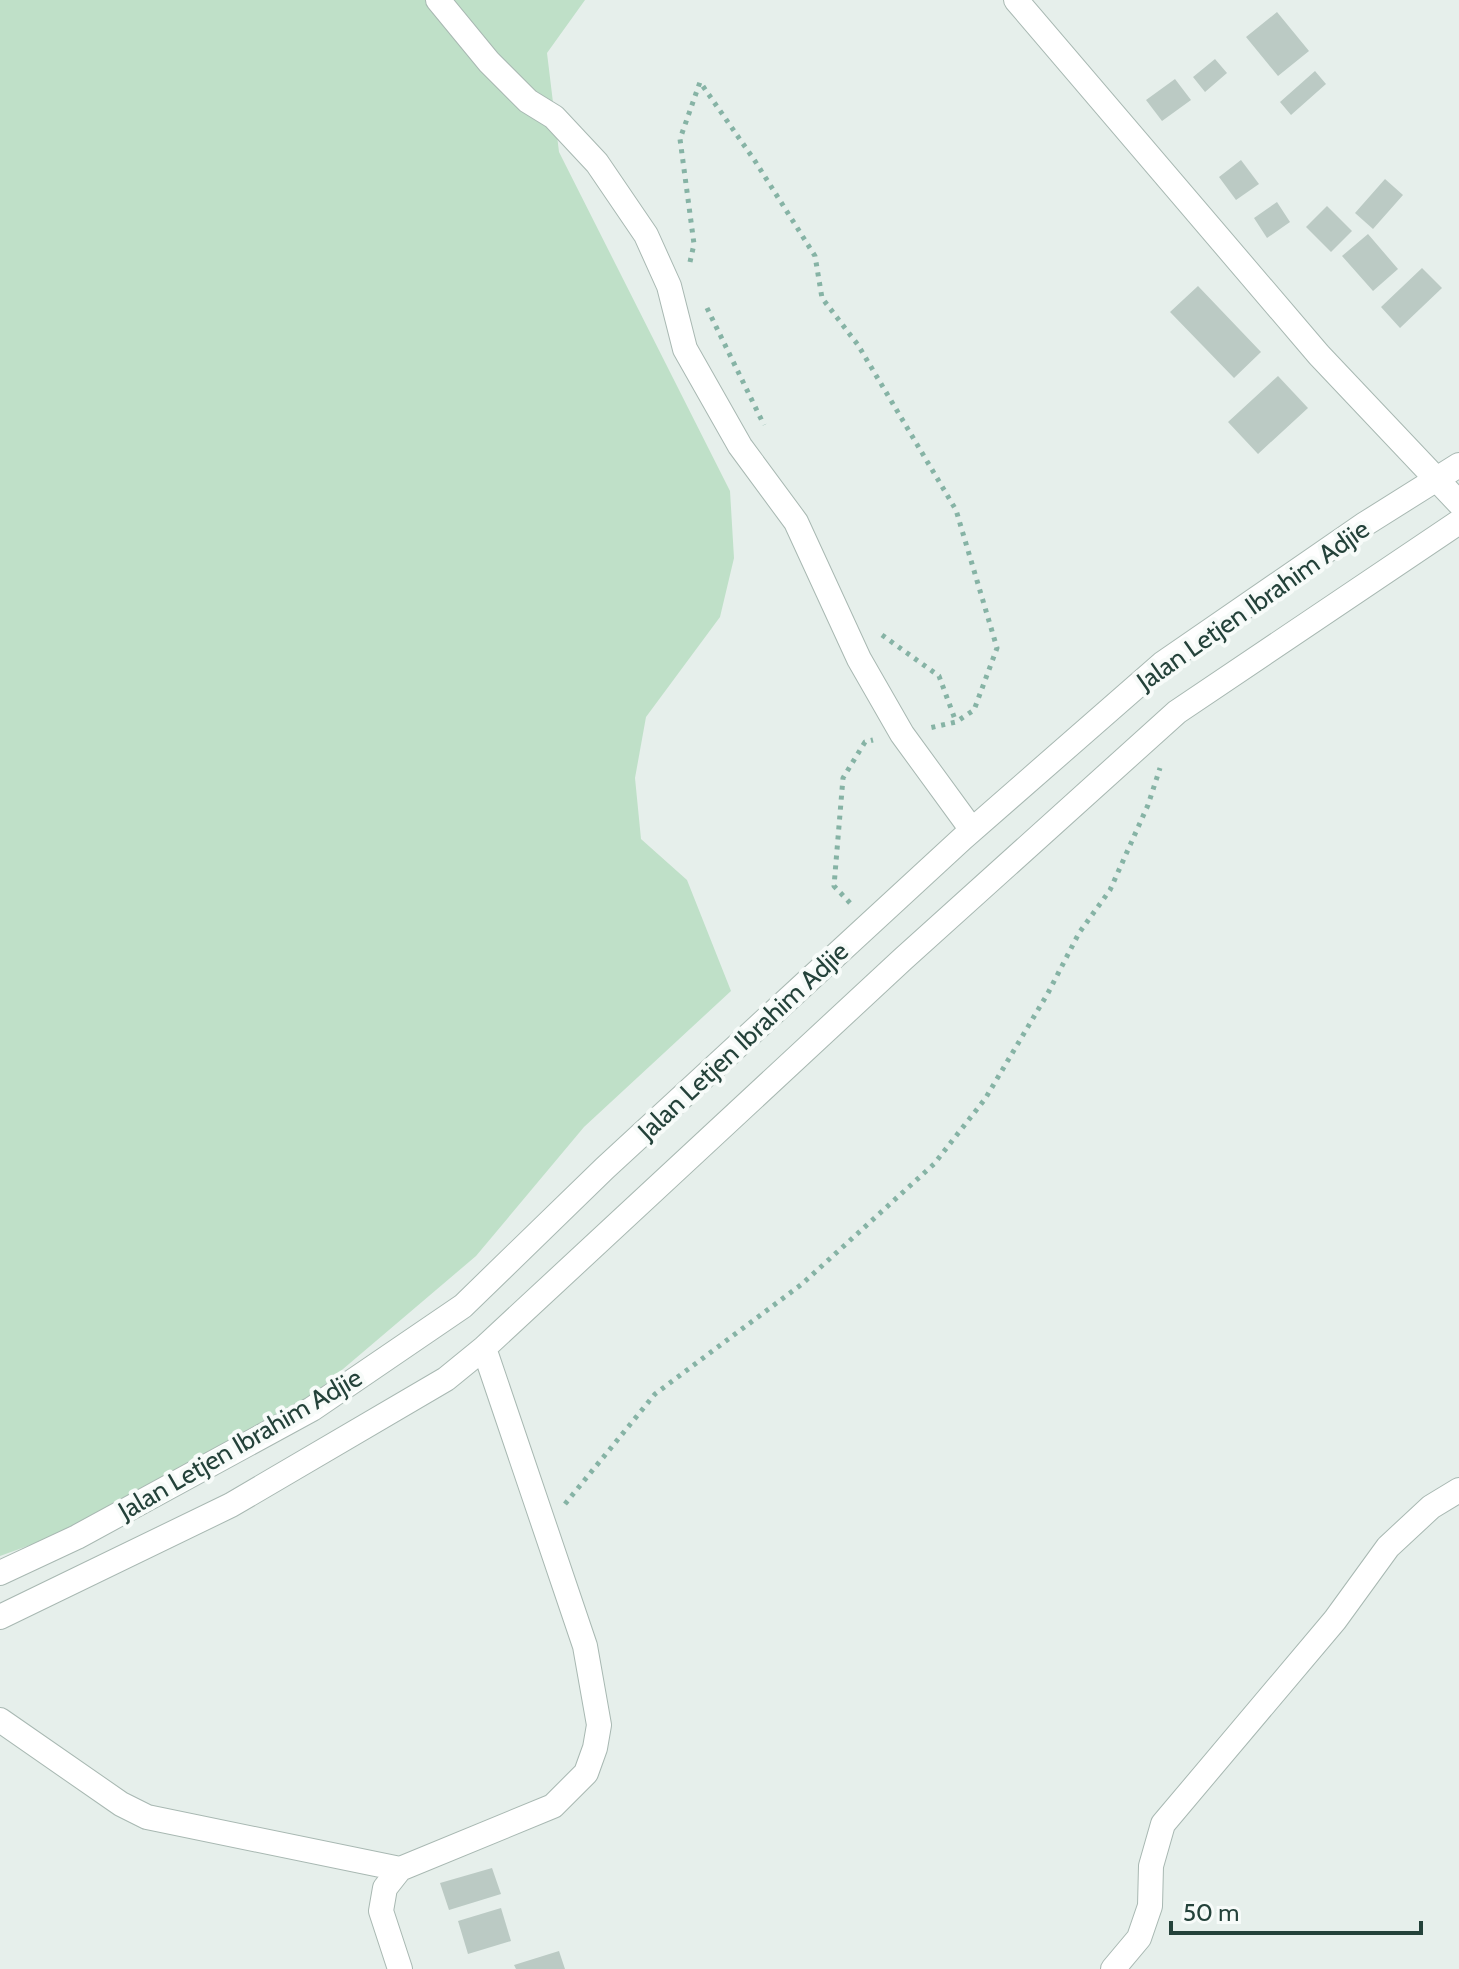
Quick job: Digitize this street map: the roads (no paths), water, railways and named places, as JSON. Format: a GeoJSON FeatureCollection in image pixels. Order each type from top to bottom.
{"type":"FeatureCollection","features":[{"type":"Feature","properties":{"kind":"street"},"geometry":{"type":"LineString","coordinates":[[438,0],[489,62],[528,101],[554,117],[597,163],[646,235],[669,286],[685,349],[740,446],[796,522],[859,659],[902,734],[972,830]]}},
{"type":"Feature","properties":{"kind":"street"},"geometry":{"type":"LineString","coordinates":[[1016,0],[1319,355],[1459,503]]}},
{"type":"Feature","properties":{"kind":"street","name":"Jalan Letjen Ibrahim Adjie"},"geometry":{"type":"LineString","coordinates":[[0,1573],[77,1537],[312,1409],[463,1306],[605,1168],[972,830],[1162,664],[1365,524],[1459,465]]}},
{"type":"Feature","properties":{"kind":"street","name":"Jalan Letjen Ibrahim Adjie"},"geometry":{"type":"LineString","coordinates":[[0,1617],[231,1505],[446,1379],[484,1348],[903,959],[1177,712],[1459,522]]}},
{"type":"Feature","properties":{"kind":"street"},"geometry":{"type":"LineString","coordinates":[[400,1969],[381,1911],[385,1888],[400,1869],[553,1806],[586,1773],[599,1725],[585,1646],[484,1348]]}},
{"type":"Feature","properties":{"kind":"street"},"geometry":{"type":"LineString","coordinates":[[1113,1969],[1139,1938],[1150,1906],[1151,1866],[1163,1824],[1335,1620],[1388,1547],[1431,1507],[1459,1490]]}},
{"type":"Feature","properties":{"kind":"street"},"geometry":{"type":"LineString","coordinates":[[0,1720],[121,1804],[147,1817],[400,1869]]}}]}
